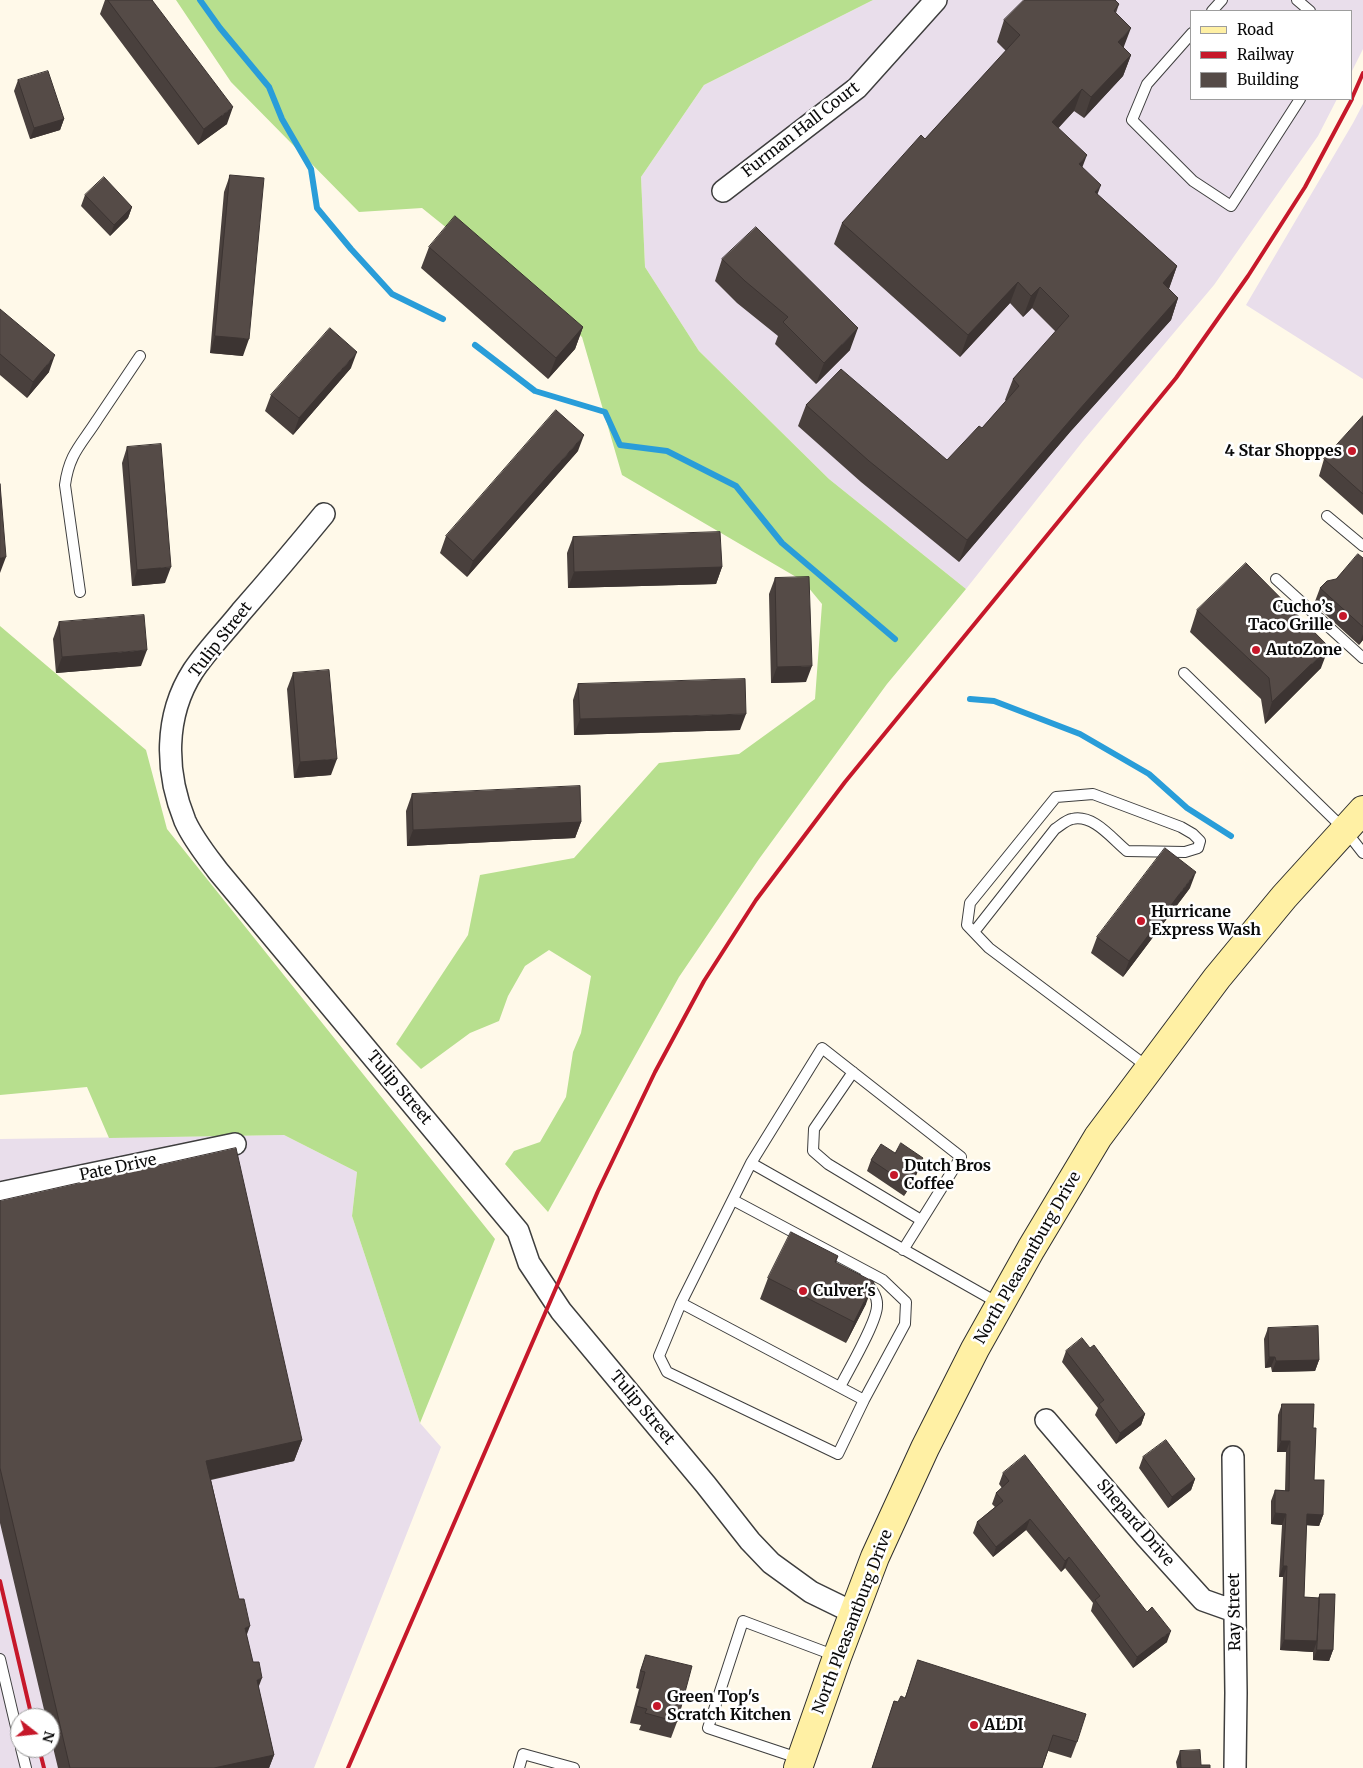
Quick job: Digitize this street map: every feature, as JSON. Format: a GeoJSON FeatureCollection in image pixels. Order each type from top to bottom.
{"type":"FeatureCollection","features":[{"type":"Feature","properties":{"kind":"main road","name":"North Pleasantburg Drive"},"geometry":{"type":"LineString","coordinates":[[799,1764],[875,1558],[925,1448],[975,1349],[1032,1249],[1098,1138],[1217,978],[1284,897],[1363,810]]}},
{"type":"Feature","properties":{"kind":"street","name":"Furman Hall Court"},"geometry":{"type":"LineString","coordinates":[[723,191],[857,88],[936,0]]}},
{"type":"Feature","properties":{"kind":"street","name":"Tulip Street"},"geometry":{"type":"LineString","coordinates":[[324,514],[202,659],[184,690],[172,727],[170,758],[174,789],[185,822],[198,845],[218,871],[518,1231],[529,1262],[561,1311],[706,1485],[750,1541],[771,1564],[811,1592],[854,1613]]}},
{"type":"Feature","properties":{"kind":"street","name":"Pate Drive"},"geometry":{"type":"LineString","coordinates":[[0,1193],[235,1144]]}},
{"type":"Feature","properties":{"kind":"street","name":"Shepard Drive"},"geometry":{"type":"LineString","coordinates":[[1046,1420],[1146,1537],[1203,1600],[1234,1610]]}},
{"type":"Feature","properties":{"kind":"street","name":"Ray Street"},"geometry":{"type":"LineString","coordinates":[[1233,1457],[1235,1768]]}},
{"type":"Feature","properties":{"kind":"lane"},"geometry":{"type":"LineString","coordinates":[[1213,10],[1222,0]]}},
{"type":"Feature","properties":{"kind":"lane"},"geometry":{"type":"LineString","coordinates":[[1297,0],[1309,10]]}},
{"type":"Feature","properties":{"kind":"lane"},"geometry":{"type":"LineString","coordinates":[[1190,35],[1147,84],[1132,120],[1193,181],[1231,206],[1300,100]]}},
{"type":"Feature","properties":{"kind":"lane"},"geometry":{"type":"LineString","coordinates":[[80,592],[65,484],[67,468],[77,446],[89,432],[140,356]]}},
{"type":"Feature","properties":{"kind":"lane"},"geometry":{"type":"LineString","coordinates":[[1327,516],[1363,546]]}},
{"type":"Feature","properties":{"kind":"lane"},"geometry":{"type":"LineString","coordinates":[[1276,579],[1363,658]]}},
{"type":"Feature","properties":{"kind":"lane"},"geometry":{"type":"LineString","coordinates":[[1184,673],[1345,830],[1363,854]]}},
{"type":"Feature","properties":{"kind":"lane"},"geometry":{"type":"LineString","coordinates":[[974,932],[1055,829],[1072,819],[1088,820],[1102,828],[1127,851],[1185,852],[1198,848],[1200,841],[1193,834],[1181,827],[1093,794],[1056,797],[970,903],[967,925],[989,948],[1149,1069]]}},
{"type":"Feature","properties":{"kind":"lane"},"geometry":{"type":"LineString","coordinates":[[733,1200],[883,1280],[906,1302],[905,1324],[864,1400],[838,1454],[668,1372],[659,1356],[681,1303],[751,1163],[822,1048],[961,1157],[902,1250]]}},
{"type":"Feature","properties":{"kind":"lane"},"geometry":{"type":"LineString","coordinates":[[853,1072],[814,1129],[813,1151],[828,1164],[921,1220]]}},
{"type":"Feature","properties":{"kind":"lane"},"geometry":{"type":"LineString","coordinates":[[751,1163],[902,1250],[1001,1304]]}},
{"type":"Feature","properties":{"kind":"lane"},"geometry":{"type":"LineString","coordinates":[[840,1387],[874,1320],[878,1305],[872,1290],[848,1262]]}},
{"type":"Feature","properties":{"kind":"lane"},"geometry":{"type":"LineString","coordinates":[[681,1303],[864,1400]]}},
{"type":"Feature","properties":{"kind":"lane"},"geometry":{"type":"LineString","coordinates":[[799,1764],[708,1728],[743,1621],[837,1657]]}},
{"type":"Feature","properties":{"kind":"lane"},"geometry":{"type":"LineString","coordinates":[[0,1659],[12,1708]]}},
{"type":"Feature","properties":{"kind":"lane"},"geometry":{"type":"LineString","coordinates":[[519,1768],[523,1754],[574,1768]]}},
{"type":"Feature","properties":{"kind":"lane"},"geometry":{"type":"LineString","coordinates":[[544,1768],[554,1763]]}},
{"type":"Feature","properties":{"kind":"shaded area"},"geometry":{"type":"Polygon","coordinates":[[[873,0],[1363,0],[1363,49],[1353,69],[1353,10],[1190,10],[1190,100],[1336,100],[1318,136],[1214,285],[1083,441],[966,589],[829,479],[699,351],[645,267],[641,177],[704,85],[873,0]]]}},
{"type":"Feature","properties":{"kind":"shaded area"},"geometry":{"type":"Polygon","coordinates":[[[1363,104],[1363,379],[1246,305],[1363,104]]]}},
{"type":"Feature","properties":{"kind":"shaded area"},"geometry":{"type":"Polygon","coordinates":[[[284,1135],[357,1172],[352,1216],[420,1423],[441,1447],[314,1768],[0,1768],[0,1139],[284,1135]]]}},
{"type":"Feature","properties":{"kind":"green space"},"geometry":{"type":"Polygon","coordinates":[[[176,0],[873,0],[704,85],[641,177],[645,267],[699,351],[829,479],[966,589],[887,684],[759,859],[679,977],[548,1212],[505,1164],[514,1151],[540,1142],[566,1097],[573,1052],[581,1033],[591,976],[549,950],[525,966],[508,996],[499,1021],[470,1033],[421,1069],[396,1044],[468,935],[480,875],[574,858],[659,763],[739,754],[815,699],[822,604],[803,581],[622,475],[582,337],[422,208],[359,212],[231,82],[176,0]]]}},
{"type":"Feature","properties":{"kind":"green space"},"geometry":{"type":"Polygon","coordinates":[[[0,626],[146,750],[167,829],[495,1239],[420,1423],[352,1216],[357,1172],[284,1135],[109,1138],[87,1087],[0,1095],[0,626]]]}},
{"type":"Feature","properties":{"kind":"building"},"geometry":{"type":"Polygon","coordinates":[[[108,0],[152,0],[233,107],[204,129],[108,0]]]}},
{"type":"Feature","properties":{"kind":"building"},"geometry":{"type":"Polygon","coordinates":[[[1024,0],[1115,0],[1119,4],[1114,11],[1131,28],[1118,42],[1131,55],[1091,97],[1082,89],[1052,122],[1087,155],[1079,164],[1101,185],[1095,192],[1177,266],[1163,283],[1178,298],[967,540],[869,461],[806,405],[841,369],[947,460],[979,426],[982,428],[1019,386],[1013,379],[1069,316],[1040,287],[1031,296],[1018,282],[968,335],[842,223],[921,135],[925,139],[1020,35],[1004,20],[1024,0]]]}},
{"type":"Feature","properties":{"kind":"building"},"geometry":{"type":"Polygon","coordinates":[[[48,71],[64,119],[34,128],[18,80],[48,71]]]}},
{"type":"Feature","properties":{"kind":"building"},"geometry":{"type":"Polygon","coordinates":[[[230,175],[264,178],[249,339],[215,336],[230,175]]]}},
{"type":"Feature","properties":{"kind":"building"},"geometry":{"type":"Polygon","coordinates":[[[104,177],[132,207],[114,225],[85,195],[104,177]]]}},
{"type":"Feature","properties":{"kind":"building"},"geometry":{"type":"Polygon","coordinates":[[[455,216],[583,327],[556,358],[429,247],[455,216]]]}},
{"type":"Feature","properties":{"kind":"building"},"geometry":{"type":"Polygon","coordinates":[[[756,227],[858,328],[824,363],[783,322],[788,317],[722,259],[756,227]]]}},
{"type":"Feature","properties":{"kind":"building"},"geometry":{"type":"Polygon","coordinates":[[[0,309],[55,355],[33,382],[0,354],[0,309]]]}},
{"type":"Feature","properties":{"kind":"building"},"geometry":{"type":"Polygon","coordinates":[[[330,328],[357,352],[299,418],[271,395],[330,328]]]}},
{"type":"Feature","properties":{"kind":"building"},"geometry":{"type":"Polygon","coordinates":[[[556,410],[584,435],[473,561],[446,536],[556,410]]]}},
{"type":"Feature","properties":{"kind":"building"},"geometry":{"type":"Polygon","coordinates":[[[1363,416],[1363,494],[1324,459],[1363,416]]]}},
{"type":"Feature","properties":{"kind":"building"},"geometry":{"type":"Polygon","coordinates":[[[161,444],[171,567],[137,570],[127,447],[161,444]]]}},
{"type":"Feature","properties":{"kind":"building"},"geometry":{"type":"Polygon","coordinates":[[[0,484],[6,557],[0,558],[0,484]]]}},
{"type":"Feature","properties":{"kind":"building"},"geometry":{"type":"Polygon","coordinates":[[[720,532],[722,567],[574,572],[573,537],[720,532]]]}},
{"type":"Feature","properties":{"kind":"building"},"geometry":{"type":"Polygon","coordinates":[[[1358,554],[1363,558],[1363,627],[1320,588],[1327,581],[1336,579],[1358,554]]]}},
{"type":"Feature","properties":{"kind":"building","name":"AutoZone"},"geometry":{"type":"Polygon","coordinates":[[[1246,563],[1329,647],[1272,702],[1269,678],[1197,610],[1246,563]]]}},
{"type":"Feature","properties":{"kind":"building"},"geometry":{"type":"Polygon","coordinates":[[[809,577],[812,666],[777,667],[775,578],[809,577]]]}},
{"type":"Feature","properties":{"kind":"building"},"geometry":{"type":"Polygon","coordinates":[[[144,615],[147,650],[62,657],[59,622],[144,615]]]}},
{"type":"Feature","properties":{"kind":"building"},"geometry":{"type":"Polygon","coordinates":[[[329,670],[337,759],[300,762],[293,673],[329,670]]]}},
{"type":"Feature","properties":{"kind":"building"},"geometry":{"type":"Polygon","coordinates":[[[745,679],[746,714],[580,719],[578,684],[745,679]]]}},
{"type":"Feature","properties":{"kind":"building"},"geometry":{"type":"Polygon","coordinates":[[[580,786],[581,822],[413,830],[412,794],[580,786]]]}},
{"type":"Feature","properties":{"kind":"building","name":"Hurricane Express Wash"},"geometry":{"type":"Polygon","coordinates":[[[1165,848],[1196,872],[1129,961],[1097,937],[1165,848]]]}},
{"type":"Feature","properties":{"kind":"building"},"geometry":{"type":"Polygon","coordinates":[[[901,1143],[923,1158],[908,1185],[871,1160],[881,1144],[895,1153],[901,1143]]]}},
{"type":"Feature","properties":{"kind":"building"},"geometry":{"type":"Polygon","coordinates":[[[236,1148],[302,1440],[206,1461],[239,1599],[244,1599],[250,1626],[245,1628],[253,1662],[259,1662],[262,1678],[257,1680],[274,1755],[214,1768],[70,1768],[60,1725],[60,1708],[56,1708],[0,1468],[0,1201],[236,1148]]]}},
{"type":"Feature","properties":{"kind":"building"},"geometry":{"type":"Polygon","coordinates":[[[791,1232],[838,1256],[835,1262],[874,1282],[854,1322],[768,1278],[791,1232]]]}},
{"type":"Feature","properties":{"kind":"building"},"geometry":{"type":"Polygon","coordinates":[[[1318,1326],[1319,1360],[1276,1361],[1275,1357],[1269,1357],[1268,1328],[1318,1326]]]}},
{"type":"Feature","properties":{"kind":"building"},"geometry":{"type":"Polygon","coordinates":[[[1082,1338],[1090,1348],[1094,1345],[1145,1414],[1120,1433],[1099,1404],[1104,1400],[1066,1351],[1082,1338]]]}},
{"type":"Feature","properties":{"kind":"building"},"geometry":{"type":"Polygon","coordinates":[[[1282,1404],[1314,1404],[1313,1428],[1316,1428],[1314,1480],[1324,1480],[1323,1515],[1307,1514],[1304,1597],[1319,1598],[1317,1641],[1284,1640],[1287,1566],[1283,1566],[1286,1514],[1275,1513],[1275,1490],[1289,1491],[1290,1441],[1281,1441],[1282,1404]]]}},
{"type":"Feature","properties":{"kind":"building"},"geometry":{"type":"Polygon","coordinates":[[[1166,1440],[1195,1479],[1172,1497],[1143,1457],[1166,1440]]]}},
{"type":"Feature","properties":{"kind":"building"},"geometry":{"type":"Polygon","coordinates":[[[1025,1455],[1147,1612],[1152,1607],[1171,1631],[1137,1657],[1095,1600],[1100,1596],[1069,1557],[1065,1561],[1030,1519],[996,1547],[977,1522],[1003,1501],[996,1493],[1009,1481],[1003,1473],[1025,1455]]]}},
{"type":"Feature","properties":{"kind":"building"},"geometry":{"type":"Polygon","coordinates":[[[1320,1594],[1335,1594],[1333,1650],[1317,1650],[1320,1594]]]}},
{"type":"Feature","properties":{"kind":"building","name":"Green Top's Scratch Kitchen"},"geometry":{"type":"Polygon","coordinates":[[[646,1655],[692,1666],[677,1722],[645,1713],[647,1709],[636,1706],[645,1672],[641,1671],[646,1655]]]}},
{"type":"Feature","properties":{"kind":"building","name":"ALDI"},"geometry":{"type":"Polygon","coordinates":[[[918,1660],[1086,1714],[1077,1742],[1053,1735],[1042,1768],[872,1768],[894,1701],[898,1702],[901,1696],[905,1698],[918,1660]]]}},
{"type":"Feature","properties":{"kind":"building"},"geometry":{"type":"Polygon","coordinates":[[[1200,1750],[1201,1765],[1210,1765],[1210,1768],[1181,1768],[1180,1751],[1200,1750]]]}},
{"type":"Feature","properties":{"kind":"waterway"},"geometry":{"type":"LineString","coordinates":[[200,0],[220,28],[269,87],[282,119],[311,169],[317,208],[392,294],[443,319]]}},
{"type":"Feature","properties":{"kind":"waterway"},"geometry":{"type":"LineString","coordinates":[[475,345],[535,391],[605,412],[620,445],[667,451],[736,486],[782,543],[895,639]]}},
{"type":"Feature","properties":{"kind":"waterway"},"geometry":{"type":"LineString","coordinates":[[970,699],[994,701],[1080,734],[1149,774],[1187,808],[1231,836]]}},
{"type":"Feature","properties":{"kind":"railway"},"geometry":{"type":"LineString","coordinates":[[1353,96],[1363,73]]}},
{"type":"Feature","properties":{"kind":"railway"},"geometry":{"type":"LineString","coordinates":[[348,1768],[598,1191],[655,1072],[704,981],[756,900],[845,782],[1176,378],[1248,276],[1305,187],[1351,100]]}},
{"type":"Feature","properties":{"kind":"railway"},"geometry":{"type":"LineString","coordinates":[[0,1581],[30,1708]]}},
{"type":"Feature","properties":{"kind":"railway"},"geometry":{"type":"LineString","coordinates":[[42,1758],[44,1768]]}},
{"type":"Feature","properties":{"kind":"place","name":"4 Star Shoppes"},"geometry":{"type":"Point","coordinates":[1352,451]}},
{"type":"Feature","properties":{"kind":"place","name":"Cucho’s Taco Grille"},"geometry":{"type":"Point","coordinates":[1343,616]}},
{"type":"Feature","properties":{"kind":"place","name":"AutoZone"},"geometry":{"type":"Point","coordinates":[1256,650]}},
{"type":"Feature","properties":{"kind":"place","name":"Hurricane Express Wash"},"geometry":{"type":"Point","coordinates":[1141,921]}},
{"type":"Feature","properties":{"kind":"place","name":"Dutch Bros Coffee"},"geometry":{"type":"Point","coordinates":[894,1175]}},
{"type":"Feature","properties":{"kind":"place","name":"Culver's"},"geometry":{"type":"Point","coordinates":[803,1291]}},
{"type":"Feature","properties":{"kind":"place","name":"Green Top's Scratch Kitchen"},"geometry":{"type":"Point","coordinates":[657,1706]}},
{"type":"Feature","properties":{"kind":"place","name":"ALDI"},"geometry":{"type":"Point","coordinates":[974,1725]}}]}
